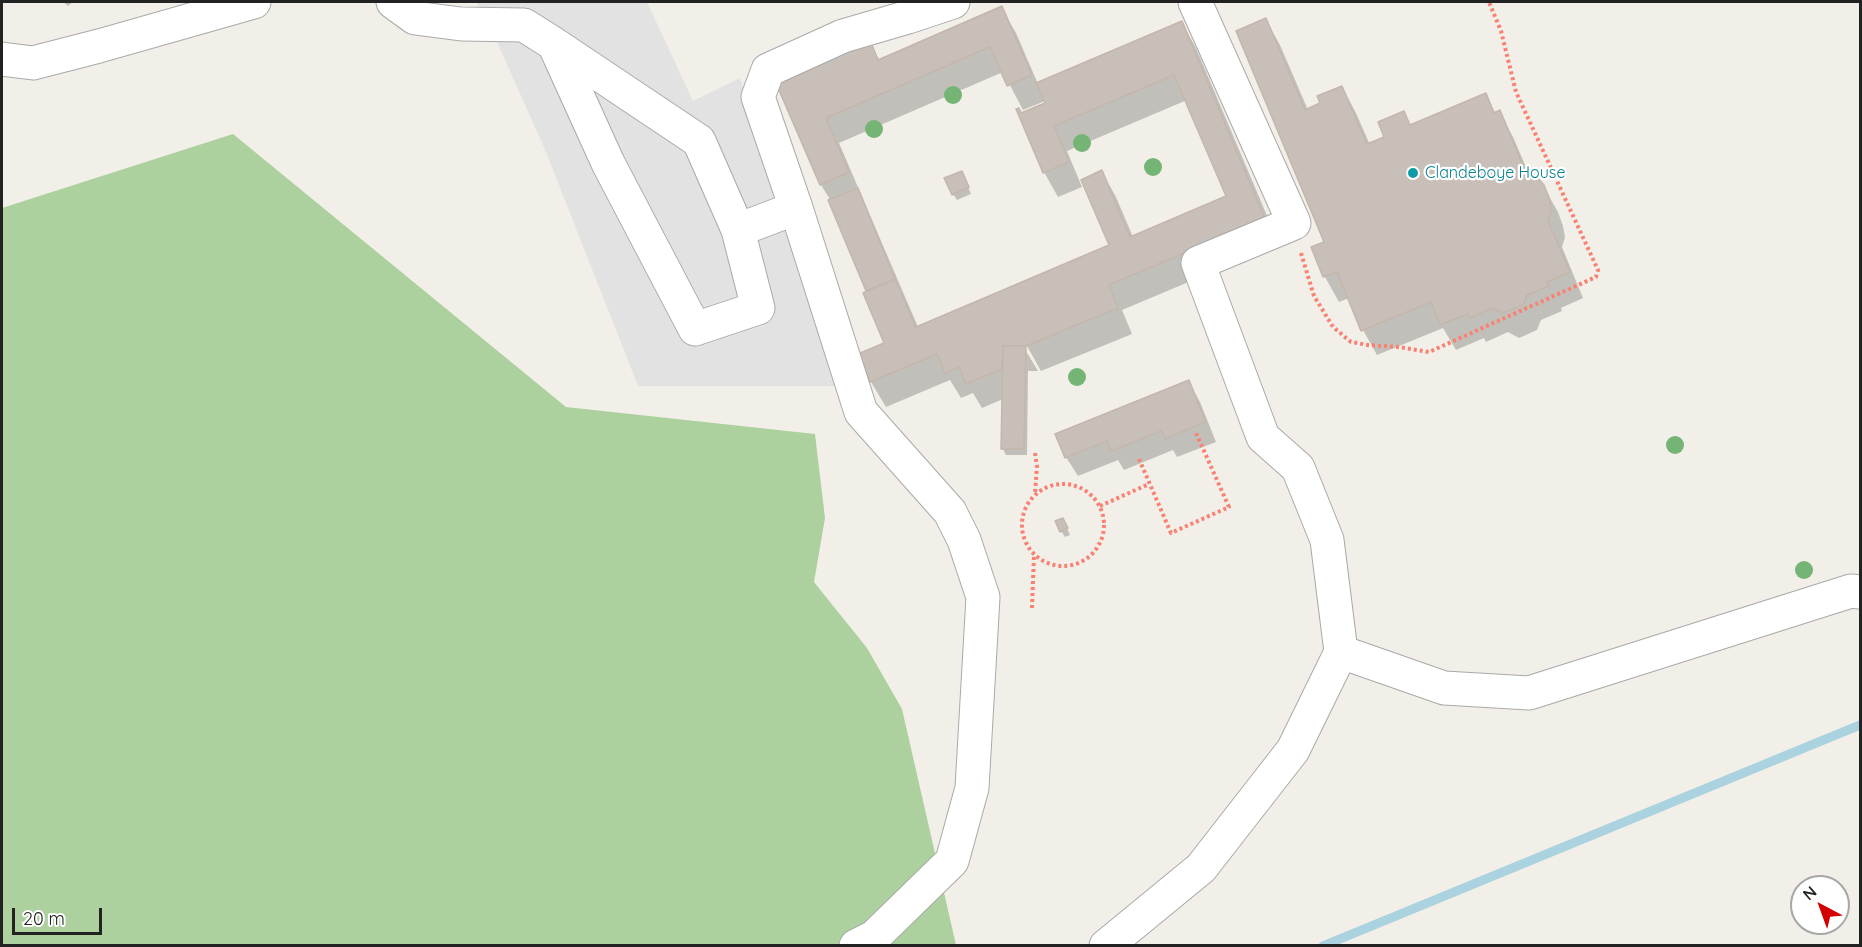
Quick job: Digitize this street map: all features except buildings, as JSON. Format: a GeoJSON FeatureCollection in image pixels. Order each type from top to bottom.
{"type":"FeatureCollection","features":[{"type":"Feature","properties":{"kind":"lane"},"geometry":{"type":"LineString","coordinates":[[2,59],[33,63],[254,2]]}},
{"type":"Feature","properties":{"kind":"lane"},"geometry":{"type":"LineString","coordinates":[[393,2],[415,18],[461,24],[524,25],[554,44],[699,141],[738,230],[758,308],[695,329],[608,163],[554,44]]}},
{"type":"Feature","properties":{"kind":"lane"},"geometry":{"type":"LineString","coordinates":[[877,2],[908,17]]}},
{"type":"Feature","properties":{"kind":"lane"},"geometry":{"type":"LineString","coordinates":[[870,943],[952,861],[972,788],[983,597],[964,540],[950,512],[861,412],[758,97],[768,70],[843,36],[953,2]]}},
{"type":"Feature","properties":{"kind":"lane"},"geometry":{"type":"LineString","coordinates":[[1106,945],[1201,868],[1293,750],[1341,652],[1327,540],[1298,468],[1263,437],[1198,263],[1294,223],[1205,4]]}},
{"type":"Feature","properties":{"kind":"lane"},"geometry":{"type":"LineString","coordinates":[[738,230],[796,208]]}},
{"type":"Feature","properties":{"kind":"lane"},"geometry":{"type":"LineString","coordinates":[[1341,652],[1444,688],[1529,693],[1851,591],[1860,592]]}},
{"type":"Feature","properties":{"kind":"path"},"geometry":{"type":"LineString","coordinates":[[1294,223],[1306,274],[1314,296],[1333,327],[1351,342],[1368,345],[1429,352],[1596,276],[1598,270],[1516,93],[1501,31],[1489,2]]}},
{"type":"Feature","properties":{"kind":"path"},"geometry":{"type":"LineString","coordinates":[[1139,459],[1172,533],[1229,507],[1196,433]]}},
{"type":"Feature","properties":{"kind":"path"},"geometry":{"type":"LineString","coordinates":[[1035,453],[1035,494]]}},
{"type":"Feature","properties":{"kind":"path"},"geometry":{"type":"LineString","coordinates":[[1055,484],[1075,484],[1096,498],[1105,522],[1104,536],[1099,548],[1078,564],[1052,565],[1041,560],[1024,540],[1022,527],[1023,514],[1035,494],[1055,484]]}},
{"type":"Feature","properties":{"kind":"path"},"geometry":{"type":"LineString","coordinates":[[1100,506],[1149,484]]}},
{"type":"Feature","properties":{"kind":"path"},"geometry":{"type":"LineString","coordinates":[[1032,608],[1034,554]]}},
{"type":"Feature","properties":{"kind":"green space"},"geometry":{"type":"Polygon","coordinates":[[[233,134],[566,407],[815,434],[825,518],[814,582],[867,648],[902,709],[956,945],[2,945],[2,208],[233,134]]]}},
{"type":"Feature","properties":{"kind":"shaded area"},"geometry":{"type":"Polygon","coordinates":[[[477,2],[647,2],[693,101],[740,78],[773,188],[841,386],[638,386],[546,152],[497,42],[485,25],[477,2]]]}},
{"type":"Feature","properties":{"kind":"waterway"},"geometry":{"type":"LineString","coordinates":[[1323,946],[1860,725]]}},
{"type":"Feature","properties":{"kind":"place","name":"Clandeboye House"},"geometry":{"type":"Point","coordinates":[1413,173]}}]}
